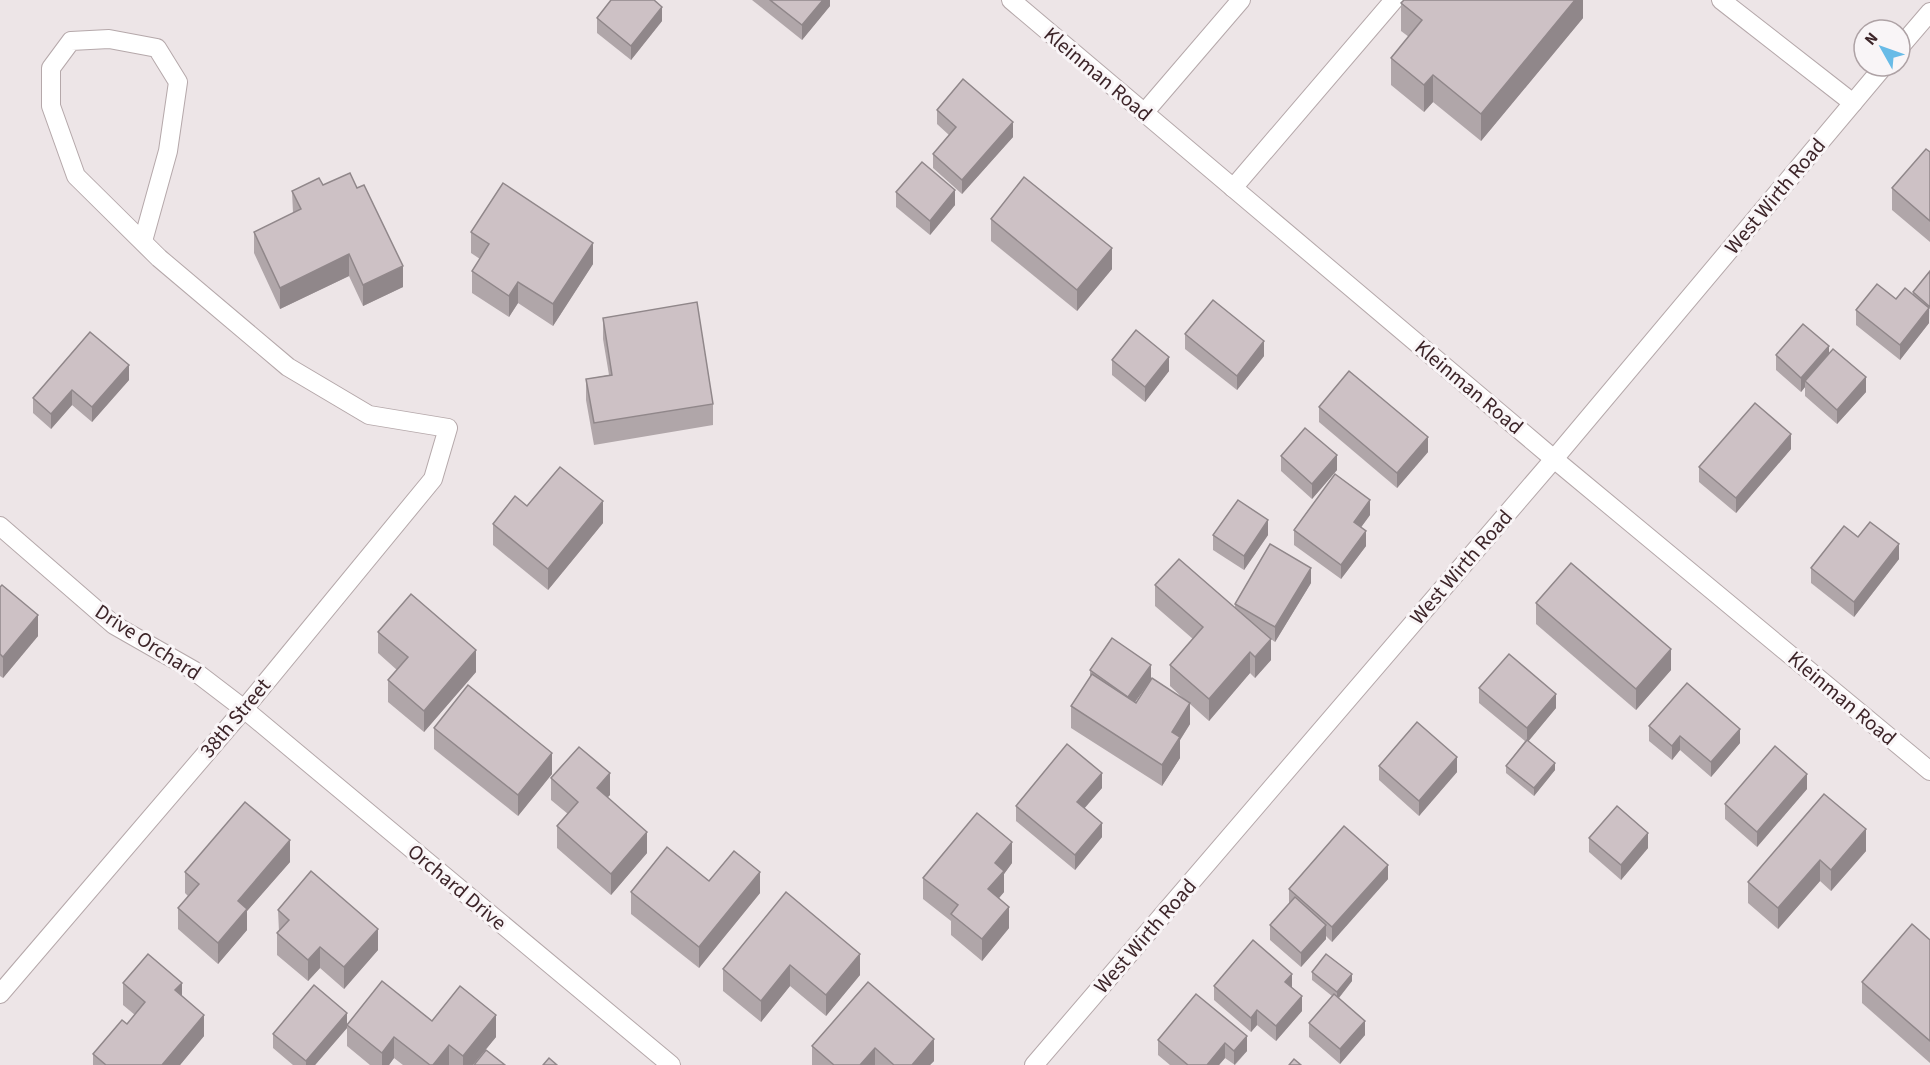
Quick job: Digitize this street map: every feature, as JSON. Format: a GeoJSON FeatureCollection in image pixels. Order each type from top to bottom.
{"type":"FeatureCollection","features":[{"type":"Feature","properties":{"kind":"street","name":"Kleinman Road"},"geometry":{"type":"LineString","coordinates":[[1011,0],[1554,459],[1930,771]]}},
{"type":"Feature","properties":{"kind":"street"},"geometry":{"type":"LineString","coordinates":[[1144,113],[1241,0]]}},
{"type":"Feature","properties":{"kind":"street"},"geometry":{"type":"LineString","coordinates":[[1233,188],[1394,0]]}},
{"type":"Feature","properties":{"kind":"street"},"geometry":{"type":"LineString","coordinates":[[1721,0],[1853,103]]}},
{"type":"Feature","properties":{"kind":"street"},"geometry":{"type":"LineString","coordinates":[[1912,33],[1930,12]]}},
{"type":"Feature","properties":{"kind":"street"},"geometry":{"type":"LineString","coordinates":[[109,39],[157,48],[178,82],[168,151],[143,241],[76,176],[51,106],[51,68],[71,41],[109,39]]}},
{"type":"Feature","properties":{"kind":"street","name":"West Wirth Road"},"geometry":{"type":"LineString","coordinates":[[1034,1065],[1554,459],[1874,78]]}},
{"type":"Feature","properties":{"kind":"street","name":"38th Street"},"geometry":{"type":"LineString","coordinates":[[0,994],[244,709],[433,479],[448,428],[369,415],[288,367],[159,258],[143,241]]}},
{"type":"Feature","properties":{"kind":"street","name":"Drive Orchard"},"geometry":{"type":"LineString","coordinates":[[0,525],[114,625],[193,669],[244,709]]}},
{"type":"Feature","properties":{"kind":"street","name":"Orchard Drive"},"geometry":{"type":"LineString","coordinates":[[244,709],[671,1065]]}},
{"type":"Feature","properties":{"kind":"building"},"geometry":{"type":"Polygon","coordinates":[[[611,0],[654,0],[662,7],[631,46],[597,18],[611,0]]]}},
{"type":"Feature","properties":{"kind":"building"},"geometry":{"type":"Polygon","coordinates":[[[770,0],[823,0],[802,25],[770,0]]]}},
{"type":"Feature","properties":{"kind":"building"},"geometry":{"type":"Polygon","coordinates":[[[1404,0],[1575,0],[1481,114],[1433,75],[1424,85],[1391,58],[1422,20],[1401,3],[1404,0]]]}},
{"type":"Feature","properties":{"kind":"building"},"geometry":{"type":"Polygon","coordinates":[[[963,79],[1013,122],[962,180],[933,154],[956,127],[937,110],[963,79]]]}},
{"type":"Feature","properties":{"kind":"building"},"geometry":{"type":"Polygon","coordinates":[[[1926,149],[1930,152],[1930,221],[1892,188],[1926,149]]]}},
{"type":"Feature","properties":{"kind":"building"},"geometry":{"type":"Polygon","coordinates":[[[922,162],[955,190],[930,221],[896,192],[922,162]]]}},
{"type":"Feature","properties":{"kind":"building"},"geometry":{"type":"Polygon","coordinates":[[[350,173],[357,188],[364,185],[403,266],[363,285],[349,254],[280,288],[254,232],[301,209],[292,191],[319,178],[323,185],[350,173]]]}},
{"type":"Feature","properties":{"kind":"building"},"geometry":{"type":"Polygon","coordinates":[[[1024,177],[1112,248],[1077,290],[991,219],[1024,177]]]}},
{"type":"Feature","properties":{"kind":"building"},"geometry":{"type":"Polygon","coordinates":[[[503,183],[593,243],[553,304],[518,282],[509,296],[472,271],[489,244],[471,232],[503,183]]]}},
{"type":"Feature","properties":{"kind":"building"},"geometry":{"type":"Polygon","coordinates":[[[1930,271],[1930,307],[1913,292],[1930,271]]]}},
{"type":"Feature","properties":{"kind":"building"},"geometry":{"type":"Polygon","coordinates":[[[1877,284],[1896,299],[1905,288],[1929,308],[1900,345],[1856,310],[1877,284]]]}},
{"type":"Feature","properties":{"kind":"building"},"geometry":{"type":"Polygon","coordinates":[[[1213,300],[1264,341],[1237,376],[1185,334],[1213,300]]]}},
{"type":"Feature","properties":{"kind":"building"},"geometry":{"type":"Polygon","coordinates":[[[697,302],[713,404],[594,423],[586,379],[612,375],[603,318],[697,302]]]}},
{"type":"Feature","properties":{"kind":"building"},"geometry":{"type":"Polygon","coordinates":[[[1803,324],[1829,346],[1801,378],[1776,355],[1803,324]]]}},
{"type":"Feature","properties":{"kind":"building"},"geometry":{"type":"Polygon","coordinates":[[[1136,330],[1169,357],[1145,387],[1112,360],[1136,330]]]}},
{"type":"Feature","properties":{"kind":"building"},"geometry":{"type":"Polygon","coordinates":[[[90,332],[129,365],[92,407],[72,390],[51,414],[33,398],[90,332]]]}},
{"type":"Feature","properties":{"kind":"building"},"geometry":{"type":"Polygon","coordinates":[[[1833,349],[1866,377],[1837,410],[1805,381],[1833,349]]]}},
{"type":"Feature","properties":{"kind":"building"},"geometry":{"type":"Polygon","coordinates":[[[1349,371],[1428,437],[1397,473],[1319,407],[1349,371]]]}},
{"type":"Feature","properties":{"kind":"building"},"geometry":{"type":"Polygon","coordinates":[[[1755,403],[1791,434],[1736,498],[1699,467],[1755,403]]]}},
{"type":"Feature","properties":{"kind":"building"},"geometry":{"type":"Polygon","coordinates":[[[1305,428],[1337,455],[1312,484],[1281,456],[1305,428]]]}},
{"type":"Feature","properties":{"kind":"building"},"geometry":{"type":"Polygon","coordinates":[[[560,467],[603,501],[548,569],[493,524],[515,496],[527,506],[560,467]]]}},
{"type":"Feature","properties":{"kind":"building"},"geometry":{"type":"Polygon","coordinates":[[[1335,474],[1370,500],[1354,522],[1366,531],[1341,565],[1294,530],[1335,474]]]}},
{"type":"Feature","properties":{"kind":"building"},"geometry":{"type":"Polygon","coordinates":[[[1238,500],[1268,520],[1244,556],[1213,535],[1238,500]]]}},
{"type":"Feature","properties":{"kind":"building"},"geometry":{"type":"Polygon","coordinates":[[[1870,522],[1899,544],[1854,602],[1811,568],[1844,526],[1858,537],[1870,522]]]}},
{"type":"Feature","properties":{"kind":"building"},"geometry":{"type":"Polygon","coordinates":[[[1270,544],[1311,568],[1275,627],[1235,604],[1270,544]]]}},
{"type":"Feature","properties":{"kind":"building"},"geometry":{"type":"Polygon","coordinates":[[[1179,559],[1271,639],[1255,657],[1250,652],[1209,699],[1170,665],[1203,627],[1155,585],[1179,559]]]}},
{"type":"Feature","properties":{"kind":"building"},"geometry":{"type":"Polygon","coordinates":[[[1571,563],[1671,649],[1636,689],[1536,603],[1571,563]]]}},
{"type":"Feature","properties":{"kind":"building"},"geometry":{"type":"Polygon","coordinates":[[[2,585],[38,615],[3,657],[0,654],[0,587],[2,585]]]}},
{"type":"Feature","properties":{"kind":"building"},"geometry":{"type":"Polygon","coordinates":[[[411,594],[476,650],[424,711],[388,680],[408,657],[378,632],[411,594]]]}},
{"type":"Feature","properties":{"kind":"building"},"geometry":{"type":"Polygon","coordinates":[[[1112,638],[1151,665],[1128,697],[1090,670],[1112,638]]]}},
{"type":"Feature","properties":{"kind":"building"},"geometry":{"type":"Polygon","coordinates":[[[1509,654],[1556,694],[1527,728],[1479,688],[1509,654]]]}},
{"type":"Feature","properties":{"kind":"building"},"geometry":{"type":"Polygon","coordinates":[[[1092,674],[1136,703],[1152,678],[1190,703],[1172,732],[1180,737],[1162,765],[1071,706],[1092,674]]]}},
{"type":"Feature","properties":{"kind":"building"},"geometry":{"type":"Polygon","coordinates":[[[1687,683],[1740,729],[1711,762],[1680,736],[1672,746],[1649,726],[1687,683]]]}},
{"type":"Feature","properties":{"kind":"building"},"geometry":{"type":"Polygon","coordinates":[[[468,685],[552,753],[518,795],[434,728],[468,685]]]}},
{"type":"Feature","properties":{"kind":"building"},"geometry":{"type":"Polygon","coordinates":[[[1417,722],[1457,757],[1419,801],[1379,766],[1417,722]]]}},
{"type":"Feature","properties":{"kind":"building"},"geometry":{"type":"Polygon","coordinates":[[[1527,740],[1555,763],[1534,788],[1506,766],[1527,740]]]}},
{"type":"Feature","properties":{"kind":"building"},"geometry":{"type":"Polygon","coordinates":[[[1067,744],[1102,773],[1077,802],[1102,823],[1075,855],[1016,806],[1067,744]]]}},
{"type":"Feature","properties":{"kind":"building"},"geometry":{"type":"Polygon","coordinates":[[[1775,746],[1807,774],[1757,832],[1725,804],[1775,746]]]}},
{"type":"Feature","properties":{"kind":"building"},"geometry":{"type":"Polygon","coordinates":[[[579,747],[610,773],[597,788],[647,832],[611,874],[557,826],[578,802],[551,778],[579,747]]]}},
{"type":"Feature","properties":{"kind":"building"},"geometry":{"type":"Polygon","coordinates":[[[1824,794],[1866,829],[1831,870],[1820,860],[1778,908],[1748,882],[1824,794]]]}},
{"type":"Feature","properties":{"kind":"building"},"geometry":{"type":"Polygon","coordinates":[[[245,802],[290,840],[238,901],[247,909],[218,943],[178,908],[199,884],[185,872],[245,802]]]}},
{"type":"Feature","properties":{"kind":"building"},"geometry":{"type":"Polygon","coordinates":[[[1617,806],[1648,833],[1621,865],[1589,838],[1617,806]]]}},
{"type":"Feature","properties":{"kind":"building"},"geometry":{"type":"Polygon","coordinates":[[[977,813],[1012,842],[995,863],[1004,871],[988,889],[1009,907],[982,939],[951,914],[958,905],[923,878],[977,813]]]}},
{"type":"Feature","properties":{"kind":"building"},"geometry":{"type":"Polygon","coordinates":[[[1344,826],[1388,865],[1332,927],[1289,889],[1344,826]]]}},
{"type":"Feature","properties":{"kind":"building"},"geometry":{"type":"Polygon","coordinates":[[[667,847],[709,881],[734,851],[760,872],[699,947],[631,892],[667,847]]]}},
{"type":"Feature","properties":{"kind":"building"},"geometry":{"type":"Polygon","coordinates":[[[311,871],[378,929],[344,967],[320,947],[308,960],[277,933],[289,920],[278,910],[311,871]]]}},
{"type":"Feature","properties":{"kind":"building"},"geometry":{"type":"Polygon","coordinates":[[[786,892],[860,954],[826,995],[790,965],[761,1001],[723,969],[786,892]]]}},
{"type":"Feature","properties":{"kind":"building"},"geometry":{"type":"Polygon","coordinates":[[[1295,897],[1326,925],[1301,953],[1270,925],[1295,897]]]}},
{"type":"Feature","properties":{"kind":"building"},"geometry":{"type":"Polygon","coordinates":[[[1912,924],[1930,940],[1930,1041],[1862,982],[1912,924]]]}},
{"type":"Feature","properties":{"kind":"building"},"geometry":{"type":"Polygon","coordinates":[[[1253,940],[1292,974],[1285,982],[1302,996],[1276,1026],[1257,1010],[1251,1018],[1214,986],[1253,940]]]}},
{"type":"Feature","properties":{"kind":"building"},"geometry":{"type":"Polygon","coordinates":[[[148,954],[182,983],[175,990],[204,1015],[162,1065],[106,1065],[93,1054],[122,1020],[127,1024],[145,1002],[123,983],[148,954]]]}},
{"type":"Feature","properties":{"kind":"building"},"geometry":{"type":"Polygon","coordinates":[[[1326,954],[1352,974],[1337,992],[1312,972],[1326,954]]]}},
{"type":"Feature","properties":{"kind":"building"},"geometry":{"type":"Polygon","coordinates":[[[382,981],[432,1021],[460,986],[496,1015],[463,1056],[449,1045],[433,1065],[430,1065],[394,1037],[382,1053],[347,1025],[382,981]]]}},
{"type":"Feature","properties":{"kind":"building"},"geometry":{"type":"Polygon","coordinates":[[[868,982],[934,1039],[912,1065],[894,1065],[875,1048],[860,1065],[834,1065],[812,1046],[868,982]]]}},
{"type":"Feature","properties":{"kind":"building"},"geometry":{"type":"Polygon","coordinates":[[[314,985],[347,1013],[306,1061],[273,1034],[314,985]]]}},
{"type":"Feature","properties":{"kind":"building"},"geometry":{"type":"Polygon","coordinates":[[[1196,994],[1247,1036],[1234,1051],[1225,1043],[1207,1065],[1188,1065],[1158,1040],[1196,994]]]}},
{"type":"Feature","properties":{"kind":"building"},"geometry":{"type":"Polygon","coordinates":[[[1334,994],[1365,1021],[1340,1049],[1309,1023],[1334,994]]]}},
{"type":"Feature","properties":{"kind":"building"},"geometry":{"type":"Polygon","coordinates":[[[486,1050],[505,1065],[474,1065],[486,1050]]]}},
{"type":"Feature","properties":{"kind":"building"},"geometry":{"type":"Polygon","coordinates":[[[549,1058],[557,1065],[543,1065],[549,1058]]]}},
{"type":"Feature","properties":{"kind":"building"},"geometry":{"type":"Polygon","coordinates":[[[1294,1059],[1301,1065],[1289,1065],[1294,1059]]]}}]}
